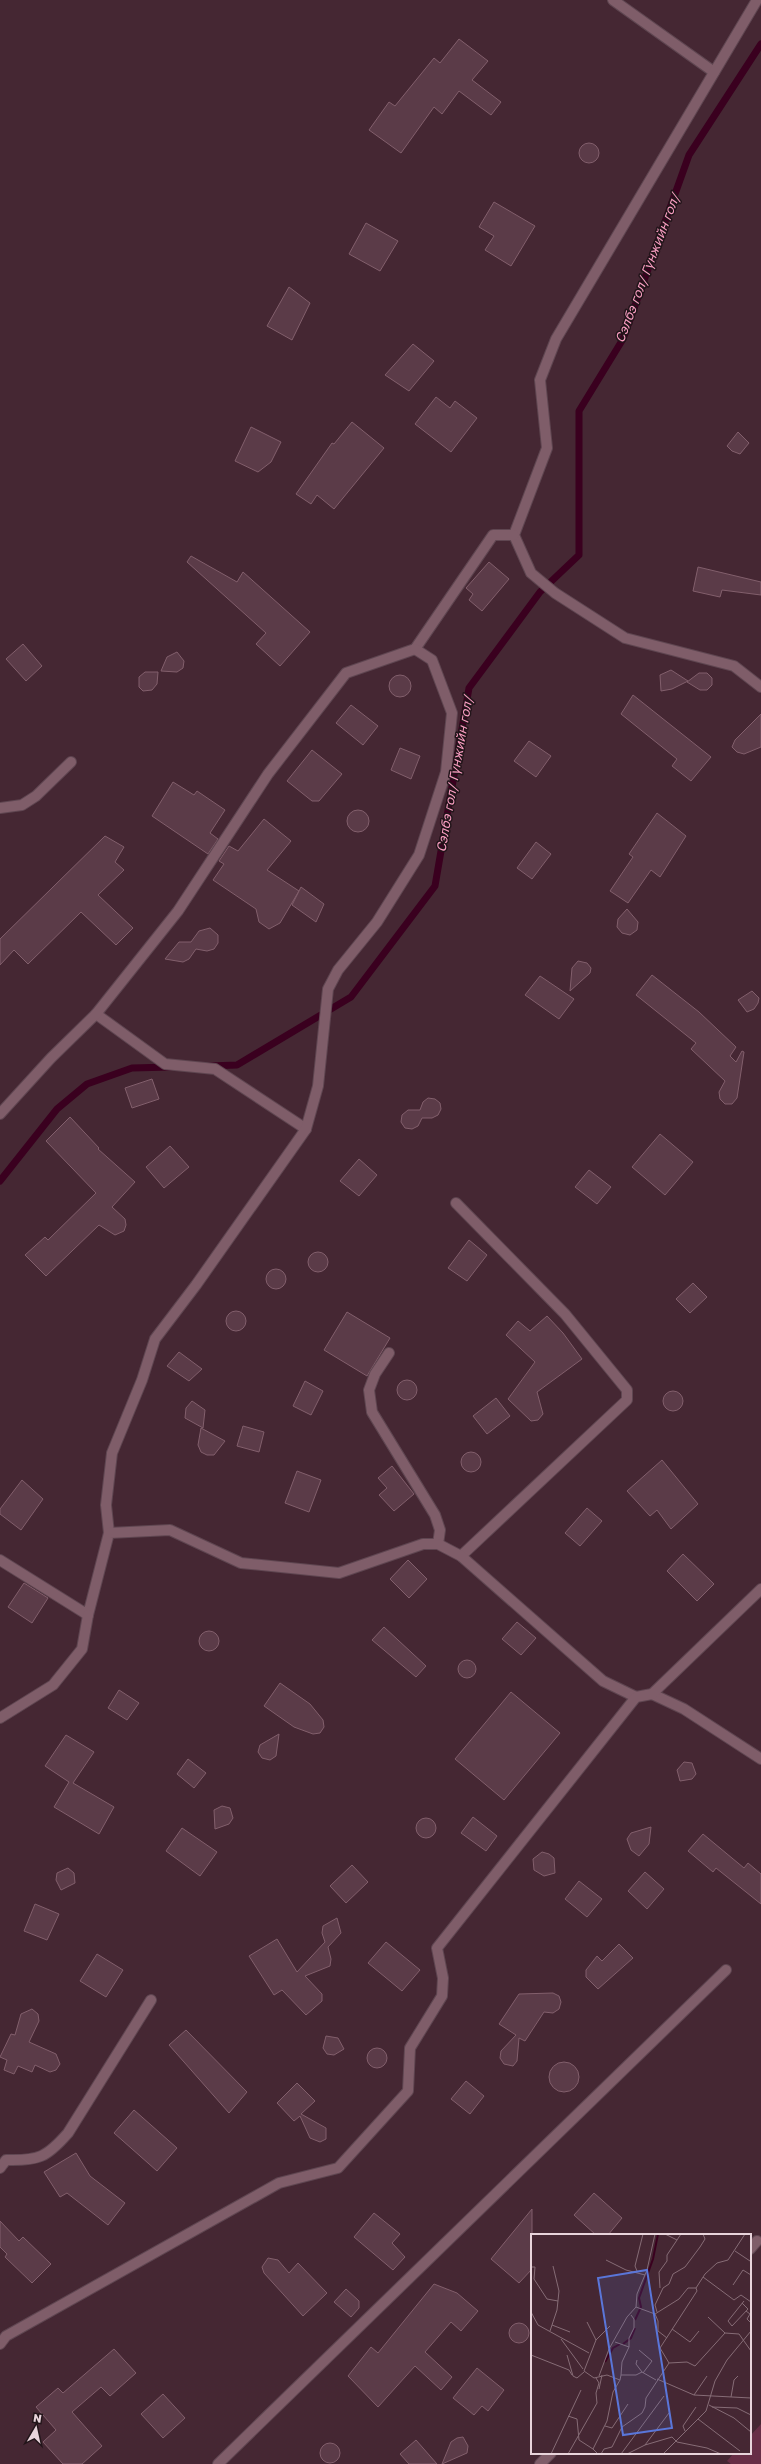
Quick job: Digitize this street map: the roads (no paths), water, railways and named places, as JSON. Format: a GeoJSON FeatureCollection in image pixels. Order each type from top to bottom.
{"type":"FeatureCollection","features":[{"type":"Feature","properties":{"kind":"street"},"geometry":{"type":"LineString","coordinates":[[757,0],[556,339],[540,380],[547,448],[514,535],[531,572],[555,593],[625,638],[734,666],[761,687]]}},
{"type":"Feature","properties":{"kind":"street"},"geometry":{"type":"LineString","coordinates":[[615,1],[714,72]]}},
{"type":"Feature","properties":{"kind":"street"},"geometry":{"type":"LineString","coordinates":[[0,1114],[51,1058],[96,1014],[178,911],[268,774],[346,674],[415,649],[493,535],[514,535]]}},
{"type":"Feature","properties":{"kind":"street"},"geometry":{"type":"LineString","coordinates":[[0,1718],[53,1685],[82,1649],[88,1615],[109,1533],[106,1505],[112,1453],[142,1380],[155,1339],[196,1285],[306,1129],[318,1086],[328,989],[338,970],[376,922],[418,855],[446,772],[452,713],[432,660],[415,649]]}},
{"type":"Feature","properties":{"kind":"street"},"geometry":{"type":"LineString","coordinates":[[0,808],[22,805],[36,796],[71,762]]}},
{"type":"Feature","properties":{"kind":"street"},"geometry":{"type":"LineString","coordinates":[[96,1014],[165,1064],[215,1069],[306,1129]]}},
{"type":"Feature","properties":{"kind":"street"},"geometry":{"type":"LineString","coordinates":[[456,1203],[565,1314],[627,1390],[627,1400],[461,1556]]}},
{"type":"Feature","properties":{"kind":"street"},"geometry":{"type":"LineString","coordinates":[[389,1353],[375,1374],[369,1390],[372,1412],[435,1514],[440,1530],[438,1544]]}},
{"type":"Feature","properties":{"kind":"street"},"geometry":{"type":"LineString","coordinates":[[109,1533],[170,1530],[241,1563],[339,1573],[423,1544],[438,1544],[461,1556],[604,1681],[636,1697],[652,1694],[761,1589]]}},
{"type":"Feature","properties":{"kind":"street"},"geometry":{"type":"LineString","coordinates":[[0,1560],[88,1615]]}},
{"type":"Feature","properties":{"kind":"street"},"geometry":{"type":"LineString","coordinates":[[652,1694],[684,1709],[761,1759]]}},
{"type":"Feature","properties":{"kind":"street"},"geometry":{"type":"LineString","coordinates":[[0,2344],[6,2336],[280,2183],[338,2168],[408,2091],[410,2048],[442,1996],[443,1978],[438,1948],[636,1697]]}},
{"type":"Feature","properties":{"kind":"street"},"geometry":{"type":"LineString","coordinates":[[218,2464],[726,1970]]}},
{"type":"Feature","properties":{"kind":"street"},"geometry":{"type":"LineString","coordinates":[[0,2168],[6,2160],[28,2161],[51,2152],[68,2133],[151,2000]]}},
{"type":"Feature","properties":{"kind":"street"},"geometry":{"type":"LineString","coordinates":[[751,2248],[758,2241]]}},
{"type":"Feature","properties":{"kind":"street"},"geometry":{"type":"LineString","coordinates":[[540,2464],[550,2454]]}},
{"type":"Feature","properties":{"kind":"waterway","name":"Сэлбэ гол/ Гүнжийн гол/"},"geometry":{"type":"LineString","coordinates":[[209,1066],[237,1065],[351,997],[435,886],[469,688],[540,592],[579,555],[579,411],[623,339],[689,155],[761,44]]}},
{"type":"Feature","properties":{"kind":"waterway"},"geometry":{"type":"LineString","coordinates":[[0,1181],[57,1109],[87,1084],[132,1068],[171,1067]]}}]}
